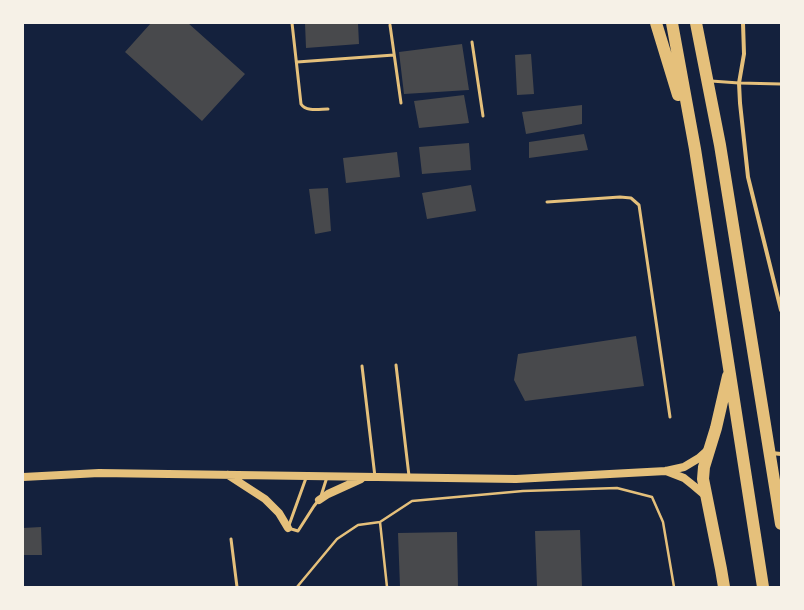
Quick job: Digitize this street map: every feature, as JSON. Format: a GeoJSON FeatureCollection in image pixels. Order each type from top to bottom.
{"type":"FeatureCollection","features":[{"type":"Feature","properties":{"kind":"highway"},"geometry":{"type":"LineString","coordinates":[[656,23],[695,149]]}},
{"type":"Feature","properties":{"kind":"highway"},"geometry":{"type":"LineString","coordinates":[[672,23],[695,149],[763,587]]}},
{"type":"Feature","properties":{"kind":"highway"},"geometry":{"type":"LineString","coordinates":[[696,23],[720,145],[776,453],[781,524]]}},
{"type":"Feature","properties":{"kind":"highway"},"geometry":{"type":"LineString","coordinates":[[724,587],[703,479],[704,467],[716,428],[729,369]]}},
{"type":"Feature","properties":{"kind":"main road"},"geometry":{"type":"LineString","coordinates":[[23,476],[99,473],[516,480],[666,470],[684,467],[699,458],[709,449]]}},
{"type":"Feature","properties":{"kind":"main road"},"geometry":{"type":"LineString","coordinates":[[666,470],[684,478],[707,498]]}},
{"type":"Feature","properties":{"kind":"main road"},"geometry":{"type":"LineString","coordinates":[[228,475],[265,498],[279,513],[288,528]]}},
{"type":"Feature","properties":{"kind":"main road"},"geometry":{"type":"LineString","coordinates":[[319,500],[328,494],[364,477]]}},
{"type":"Feature","properties":{"kind":"street"},"geometry":{"type":"LineString","coordinates":[[743,23],[744,54],[739,83],[748,177],[781,310]]}},
{"type":"Feature","properties":{"kind":"lane"},"geometry":{"type":"LineString","coordinates":[[292,23],[301,104],[303,107],[308,109],[328,109]]}},
{"type":"Feature","properties":{"kind":"lane"},"geometry":{"type":"LineString","coordinates":[[390,25],[401,103]]}},
{"type":"Feature","properties":{"kind":"lane"},"geometry":{"type":"LineString","coordinates":[[472,42],[483,116]]}},
{"type":"Feature","properties":{"kind":"lane"},"geometry":{"type":"LineString","coordinates":[[297,62],[394,55]]}},
{"type":"Feature","properties":{"kind":"lane"},"geometry":{"type":"LineString","coordinates":[[708,81],[781,84]]}},
{"type":"Feature","properties":{"kind":"lane"},"geometry":{"type":"LineString","coordinates":[[547,202],[620,197],[631,198],[639,205],[670,417]]}},
{"type":"Feature","properties":{"kind":"lane"},"geometry":{"type":"LineString","coordinates":[[396,365],[409,478]]}},
{"type":"Feature","properties":{"kind":"lane"},"geometry":{"type":"LineString","coordinates":[[362,366],[375,477]]}},
{"type":"Feature","properties":{"kind":"lane"},"geometry":{"type":"LineString","coordinates":[[306,476],[288,528],[298,531],[319,500],[328,476]]}},
{"type":"Feature","properties":{"kind":"lane"},"geometry":{"type":"LineString","coordinates":[[231,538],[237,587]]}},
{"type":"Feature","properties":{"kind":"path"},"geometry":{"type":"LineString","coordinates":[[297,587],[337,539],[358,525],[380,522],[412,501],[523,491],[617,488],[652,497],[664,522],[674,587]]}},
{"type":"Feature","properties":{"kind":"path"},"geometry":{"type":"LineString","coordinates":[[380,522],[387,587]]}},
{"type":"Feature","properties":{"kind":"building"},"geometry":{"type":"Polygon","coordinates":[[[151,23],[188,23],[245,74],[202,121],[125,52],[151,23]]]}},
{"type":"Feature","properties":{"kind":"building"},"geometry":{"type":"Polygon","coordinates":[[[305,23],[358,23],[359,44],[306,48],[305,23]]]}},
{"type":"Feature","properties":{"kind":"building"},"geometry":{"type":"Polygon","coordinates":[[[462,44],[469,90],[404,94],[399,52],[462,44]]]}},
{"type":"Feature","properties":{"kind":"building"},"geometry":{"type":"Polygon","coordinates":[[[531,54],[534,94],[517,95],[515,55],[531,54]]]}},
{"type":"Feature","properties":{"kind":"building"},"geometry":{"type":"Polygon","coordinates":[[[464,95],[469,123],[419,128],[414,101],[464,95]]]}},
{"type":"Feature","properties":{"kind":"building"},"geometry":{"type":"Polygon","coordinates":[[[582,105],[582,124],[526,134],[522,112],[582,105]]]}},
{"type":"Feature","properties":{"kind":"building"},"geometry":{"type":"Polygon","coordinates":[[[584,134],[588,150],[529,158],[529,142],[584,134]]]}},
{"type":"Feature","properties":{"kind":"building"},"geometry":{"type":"Polygon","coordinates":[[[469,143],[471,170],[422,174],[419,147],[469,143]]]}},
{"type":"Feature","properties":{"kind":"building"},"geometry":{"type":"Polygon","coordinates":[[[397,152],[400,177],[346,183],[343,158],[397,152]]]}},
{"type":"Feature","properties":{"kind":"building"},"geometry":{"type":"Polygon","coordinates":[[[471,185],[476,211],[427,219],[422,193],[471,185]]]}},
{"type":"Feature","properties":{"kind":"building"},"geometry":{"type":"Polygon","coordinates":[[[328,188],[331,231],[315,234],[309,189],[328,188]]]}},
{"type":"Feature","properties":{"kind":"building"},"geometry":{"type":"Polygon","coordinates":[[[636,336],[644,386],[525,401],[514,380],[518,354],[636,336]]]}},
{"type":"Feature","properties":{"kind":"building"},"geometry":{"type":"Polygon","coordinates":[[[41,527],[42,555],[23,555],[23,528],[41,527]]]}},
{"type":"Feature","properties":{"kind":"building"},"geometry":{"type":"Polygon","coordinates":[[[580,530],[582,587],[537,587],[535,531],[580,530]]]}},
{"type":"Feature","properties":{"kind":"building"},"geometry":{"type":"Polygon","coordinates":[[[457,532],[458,587],[400,587],[398,533],[457,532]]]}}]}
